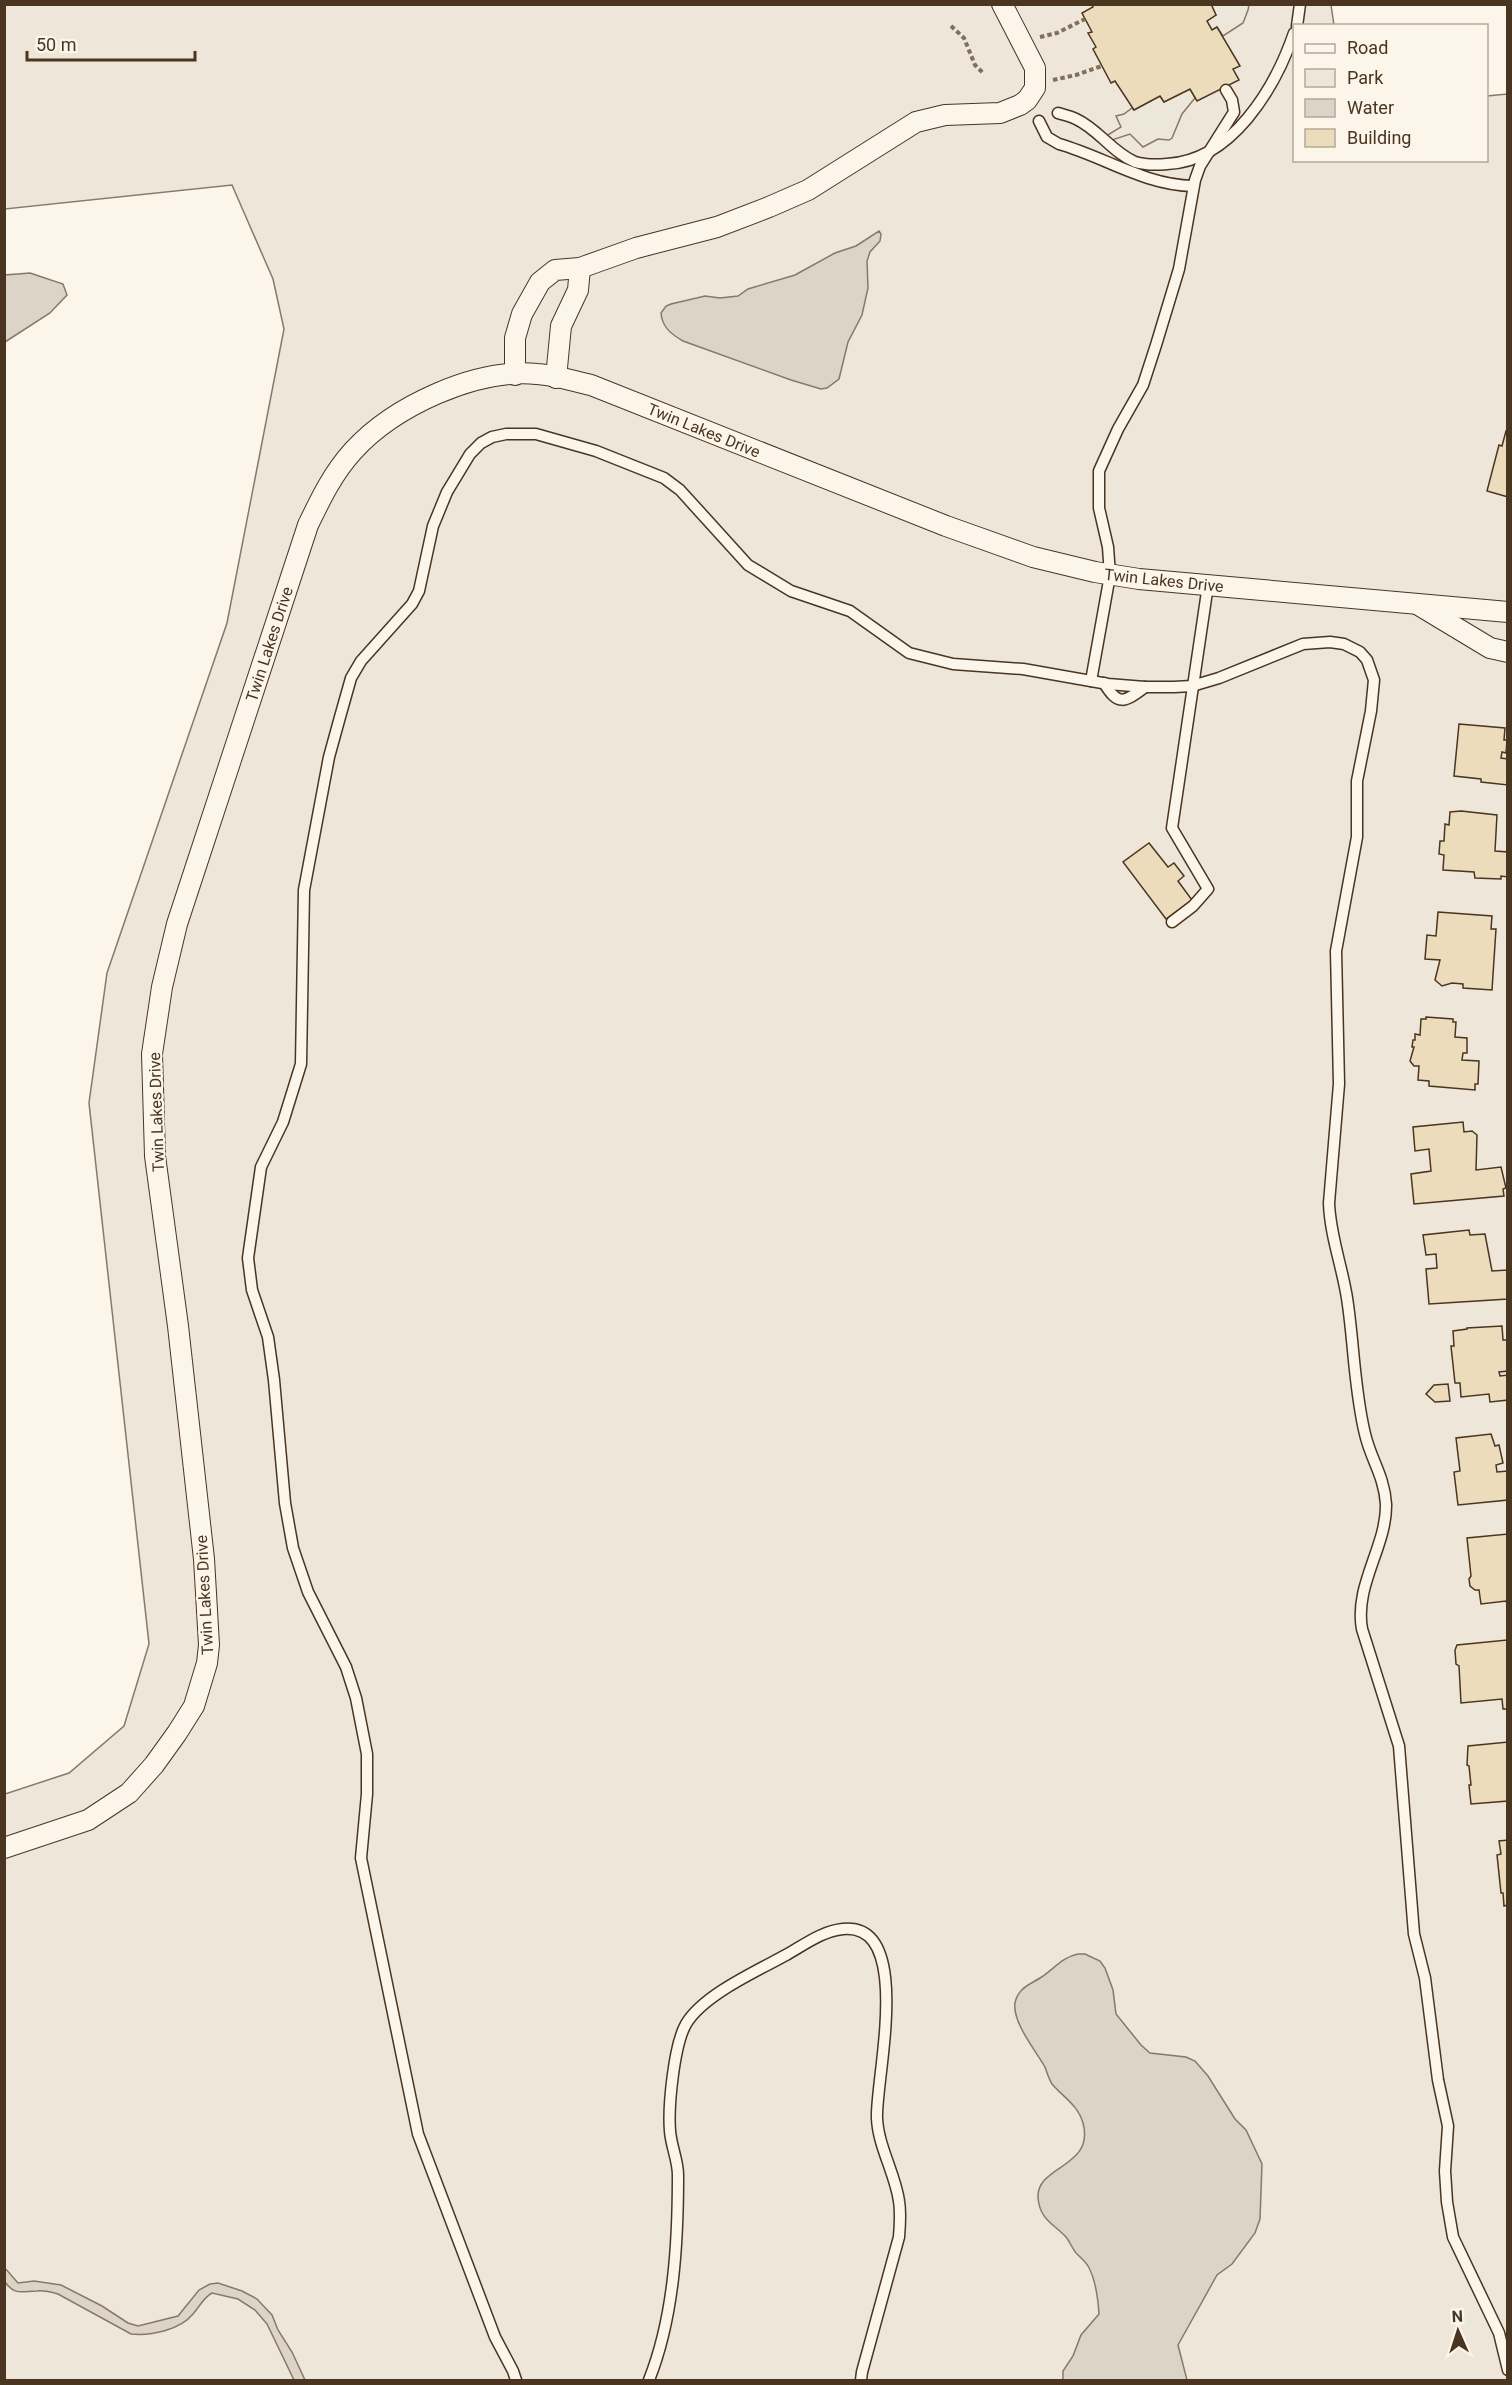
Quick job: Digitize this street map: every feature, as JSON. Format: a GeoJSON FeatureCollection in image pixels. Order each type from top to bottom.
{"type":"FeatureCollection","features":[{"type":"Feature","properties":{"kind":"street"},"geometry":{"type":"LineString","coordinates":[[515,375],[515,338],[518,326],[540,282],[555,270],[580,268],[636,248],[717,227],[769,207],[808,190],[916,122],[945,115],[1000,113],[1020,105],[1032,94],[1035,85],[1035,68],[1002,4]]}},
{"type":"Feature","properties":{"kind":"street"},"geometry":{"type":"LineString","coordinates":[[556,378],[561,326],[578,290],[580,268]]}},
{"type":"Feature","properties":{"kind":"street","name":"Twin Lakes Drive"},"geometry":{"type":"LineString","coordinates":[[4,1848],[88,1821],[129,1793],[154,1766],[194,1706],[207,1663],[210,1645],[204,1558],[156,1156],[152,1054],[162,987],[177,924],[308,525],[329,482],[354,450],[371,435],[430,397],[473,381],[537,374],[591,385],[946,526],[1033,557],[1139,579],[1508,612]]}},
{"type":"Feature","properties":{"kind":"street","name":"Twin Lakes Drive"},"geometry":{"type":"LineString","coordinates":[[1414,602],[1490,648],[1508,652]]}},
{"type":"Feature","properties":{"kind":"lane"},"geometry":{"type":"LineString","coordinates":[[1297,24],[1300,4]]}},
{"type":"Feature","properties":{"kind":"lane"},"geometry":{"type":"LineString","coordinates":[[1058,113],[1077,119],[1137,162],[1155,165],[1179,164],[1209,153],[1236,130],[1269,87],[1287,54],[1293,36]]}},
{"type":"Feature","properties":{"kind":"lane"},"geometry":{"type":"LineString","coordinates":[[1091,681],[1110,574],[1108,547],[1099,508],[1100,471],[1118,429],[1143,385],[1179,269],[1194,186],[1200,166],[1234,112],[1233,100],[1226,90]]}},
{"type":"Feature","properties":{"kind":"lane"},"geometry":{"type":"LineString","coordinates":[[1039,121],[1047,137],[1059,144],[1163,184],[1194,186]]}},
{"type":"Feature","properties":{"kind":"lane"},"geometry":{"type":"LineString","coordinates":[[516,2380],[495,2337],[418,2134],[361,1858],[367,1794],[367,1754],[356,1698],[346,1667],[308,1592],[293,1548],[285,1503],[268,1337],[255,1304],[249,1273],[249,1247],[261,1167],[283,1122],[301,1065],[304,890],[329,757],[351,678],[366,655],[412,604],[419,591],[436,518],[447,492],[470,454],[481,443],[492,437],[520,434],[536,434],[569,442],[664,478],[680,490],[748,565],[791,591],[850,611],[909,653],[953,664],[1023,669],[1104,683],[1145,687],[1192,686],[1303,644],[1344,644],[1354,648],[1367,660],[1374,680],[1371,711],[1357,781],[1357,837],[1336,951],[1339,1084],[1329,1203],[1329,1219],[1342,1266],[1348,1301],[1354,1369],[1365,1434],[1382,1477],[1386,1504],[1383,1526],[1359,1610],[1362,1629],[1399,1746],[1414,1934],[1425,1978],[1438,2080],[1448,2126],[1445,2171],[1453,2237],[1499,2333],[1508,2370]]}},
{"type":"Feature","properties":{"kind":"lane"},"geometry":{"type":"LineString","coordinates":[[1172,922],[1193,906],[1208,889],[1172,828],[1208,585]]}},
{"type":"Feature","properties":{"kind":"lane"},"geometry":{"type":"LineString","coordinates":[[649,2380],[668,2312],[676,2242],[678,2172],[670,2132],[669,2104],[681,2037],[686,2024],[718,1993],[823,1934],[849,1929],[868,1937],[874,1943],[884,1964],[887,1998],[885,2044],[876,2103],[877,2121],[899,2199],[901,2219],[899,2237],[861,2380]]}},
{"type":"Feature","properties":{"kind":"path"},"geometry":{"type":"LineString","coordinates":[[1031,40],[1057,33],[1085,19]]}},
{"type":"Feature","properties":{"kind":"path"},"geometry":{"type":"LineString","coordinates":[[951,26],[964,38],[975,65],[984,74]]}},
{"type":"Feature","properties":{"kind":"green space"},"geometry":{"type":"Polygon","coordinates":[[[5,5],[1331,5],[1334,24],[1293,24],[1293,162],[1488,162],[1488,96],[1507,94],[1507,2380],[5,2380],[5,1794],[69,1773],[124,1726],[149,1644],[89,1103],[107,973],[227,623],[284,329],[273,279],[232,185],[5,209],[5,5]]]}},
{"type":"Feature","properties":{"kind":"shaded area"},"geometry":{"type":"Polygon","coordinates":[[[1211,5],[1249,5],[1243,23],[1223,36],[1217,27],[1212,30],[1207,21],[1216,15],[1211,5]]]}},
{"type":"Feature","properties":{"kind":"shaded area"},"geometry":{"type":"Polygon","coordinates":[[[1190,89],[1195,98],[1182,114],[1169,140],[1158,139],[1143,147],[1130,134],[1112,140],[1106,136],[1121,127],[1116,116],[1132,108],[1134,110],[1160,96],[1164,102],[1190,89]]]}},
{"type":"Feature","properties":{"kind":"water"},"geometry":{"type":"Polygon","coordinates":[[[879,231],[880,241],[870,252],[867,261],[868,288],[862,315],[848,342],[839,379],[827,388],[821,389],[791,380],[683,341],[671,333],[663,322],[661,313],[666,306],[705,296],[720,298],[738,296],[748,289],[795,275],[835,253],[856,246],[879,231]]]}},
{"type":"Feature","properties":{"kind":"water"},"geometry":{"type":"Polygon","coordinates":[[[30,273],[63,284],[67,295],[50,313],[5,342],[5,275],[30,273]]]}},
{"type":"Feature","properties":{"kind":"water"},"geometry":{"type":"Polygon","coordinates":[[[1078,1954],[1085,1954],[1100,1961],[1105,1968],[1113,1990],[1116,2014],[1141,2045],[1150,2053],[1186,2057],[1195,2061],[1208,2076],[1235,2119],[1246,2130],[1262,2164],[1260,2219],[1255,2233],[1232,2264],[1217,2275],[1178,2345],[1187,2380],[1063,2380],[1063,2371],[1073,2356],[1081,2335],[1099,2314],[1097,2295],[1088,2266],[1066,2237],[1045,2217],[1038,2198],[1040,2187],[1046,2179],[1074,2158],[1081,2149],[1084,2138],[1083,2123],[1074,2106],[1052,2084],[1045,2067],[1017,2019],[1015,2003],[1024,1987],[1045,1975],[1062,1961],[1078,1954]]]}},
{"type":"Feature","properties":{"kind":"water"},"geometry":{"type":"Polygon","coordinates":[[[4,2267],[18,2283],[34,2281],[61,2285],[102,2306],[128,2323],[138,2326],[178,2316],[199,2290],[210,2284],[218,2283],[242,2291],[257,2299],[272,2315],[305,2380],[294,2380],[267,2324],[255,2310],[238,2299],[212,2293],[181,2324],[156,2333],[131,2334],[58,2294],[42,2291],[19,2292],[12,2289],[5,2282],[4,2267]]]}},
{"type":"Feature","properties":{"kind":"building"},"geometry":{"type":"Polygon","coordinates":[[[1092,4],[1211,4],[1216,15],[1207,21],[1212,30],[1217,27],[1240,66],[1233,69],[1239,80],[1197,101],[1190,89],[1164,102],[1160,96],[1134,110],[1115,81],[1111,83],[1093,49],[1096,47],[1088,33],[1092,32],[1082,13],[1093,7],[1092,4]]]}},
{"type":"Feature","properties":{"kind":"building"},"geometry":{"type":"Polygon","coordinates":[[[1506,431],[1508,432],[1508,497],[1487,491],[1499,445],[1502,446],[1506,431]]]}},
{"type":"Feature","properties":{"kind":"building"},"geometry":{"type":"Polygon","coordinates":[[[1459,724],[1505,728],[1506,753],[1502,752],[1501,758],[1508,759],[1508,785],[1454,776],[1459,724]]]}},
{"type":"Feature","properties":{"kind":"building"},"geometry":{"type":"Polygon","coordinates":[[[1450,812],[1497,815],[1495,851],[1508,852],[1508,877],[1475,878],[1474,872],[1443,870],[1444,855],[1439,854],[1440,841],[1444,841],[1445,824],[1449,825],[1450,812]]]}},
{"type":"Feature","properties":{"kind":"building"},"geometry":{"type":"Polygon","coordinates":[[[1149,843],[1168,867],[1174,863],[1184,876],[1178,881],[1192,900],[1166,919],[1123,862],[1149,843]]]}},
{"type":"Feature","properties":{"kind":"building"},"geometry":{"type":"Polygon","coordinates":[[[1438,912],[1492,916],[1491,929],[1496,929],[1492,990],[1463,988],[1463,984],[1452,983],[1442,986],[1435,980],[1440,960],[1425,959],[1427,935],[1436,936],[1438,912]]]}},
{"type":"Feature","properties":{"kind":"building"},"geometry":{"type":"Polygon","coordinates":[[[1426,1017],[1453,1019],[1453,1022],[1456,1022],[1455,1037],[1467,1038],[1467,1053],[1463,1053],[1462,1060],[1479,1061],[1478,1084],[1475,1084],[1475,1090],[1429,1086],[1429,1081],[1418,1080],[1419,1066],[1414,1066],[1410,1061],[1415,1034],[1420,1035],[1421,1019],[1426,1019],[1426,1017]]]}},
{"type":"Feature","properties":{"kind":"building"},"geometry":{"type":"Polygon","coordinates":[[[1463,1122],[1464,1132],[1472,1131],[1477,1135],[1476,1170],[1501,1167],[1506,1188],[1503,1189],[1504,1196],[1414,1204],[1411,1174],[1431,1171],[1429,1149],[1415,1151],[1413,1127],[1463,1122]]]}},
{"type":"Feature","properties":{"kind":"building"},"geometry":{"type":"Polygon","coordinates":[[[1469,1230],[1470,1235],[1485,1234],[1492,1271],[1508,1270],[1508,1299],[1429,1304],[1426,1269],[1437,1268],[1436,1254],[1426,1255],[1423,1235],[1469,1230]]]}},
{"type":"Feature","properties":{"kind":"building"},"geometry":{"type":"Polygon","coordinates":[[[1502,1326],[1503,1340],[1508,1340],[1508,1371],[1499,1372],[1500,1376],[1508,1375],[1508,1400],[1490,1402],[1489,1394],[1461,1397],[1460,1383],[1455,1383],[1451,1346],[1454,1346],[1453,1331],[1502,1326]]]}},
{"type":"Feature","properties":{"kind":"building"},"geometry":{"type":"Polygon","coordinates":[[[1448,1384],[1450,1401],[1435,1402],[1426,1394],[1434,1385],[1448,1384]]]}},
{"type":"Feature","properties":{"kind":"building"},"geometry":{"type":"Polygon","coordinates":[[[1491,1434],[1495,1446],[1499,1445],[1503,1463],[1496,1465],[1497,1472],[1508,1471],[1508,1500],[1458,1505],[1454,1472],[1460,1471],[1456,1438],[1491,1434]]]}},
{"type":"Feature","properties":{"kind":"building"},"geometry":{"type":"Polygon","coordinates":[[[1508,1534],[1508,1607],[1506,1601],[1481,1604],[1479,1590],[1470,1586],[1467,1538],[1508,1534]]]}},
{"type":"Feature","properties":{"kind":"building"},"geometry":{"type":"Polygon","coordinates":[[[1507,1640],[1508,1709],[1503,1709],[1502,1699],[1461,1703],[1459,1666],[1456,1664],[1455,1650],[1457,1645],[1507,1640]]]}},
{"type":"Feature","properties":{"kind":"building"},"geometry":{"type":"Polygon","coordinates":[[[1508,1742],[1508,1801],[1471,1804],[1469,1785],[1471,1785],[1467,1765],[1468,1746],[1508,1742]]]}},
{"type":"Feature","properties":{"kind":"building"},"geometry":{"type":"Polygon","coordinates":[[[1508,1840],[1508,1905],[1504,1906],[1497,1855],[1501,1854],[1499,1841],[1508,1840]]]}}]}
